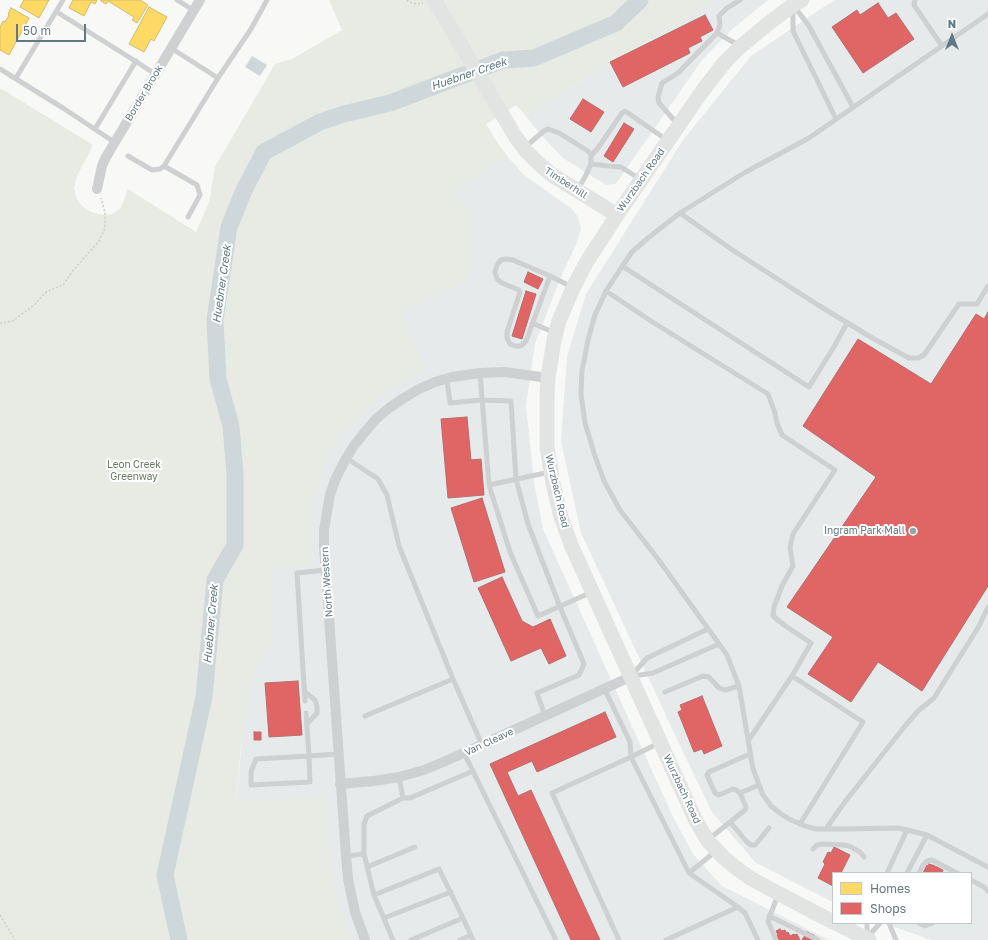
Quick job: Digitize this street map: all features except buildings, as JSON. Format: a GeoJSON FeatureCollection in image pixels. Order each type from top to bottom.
{"type":"FeatureCollection","features":[{"type":"Feature","properties":{"kind":"main road","name":"Timberhill"},"geometry":{"type":"LineString","coordinates":[[430,1],[524,148],[552,175],[617,215]]}},
{"type":"Feature","properties":{"kind":"main road","name":"Wurzbach Road"},"geometry":{"type":"LineString","coordinates":[[795,2],[740,47],[725,62],[703,90],[641,179],[586,263],[573,287],[559,321],[556,333],[548,378],[547,448],[561,517],[572,547],[695,819],[712,845],[723,857],[750,878],[778,894],[831,919]]}},
{"type":"Feature","properties":{"kind":"main road","name":"Wurzbach Road"},"geometry":{"type":"LineString","coordinates":[[840,924],[867,940]]}},
{"type":"Feature","properties":{"kind":"street","name":"Border Brook"},"geometry":{"type":"LineString","coordinates":[[97,189],[102,166],[114,142],[200,0]]}},
{"type":"Feature","properties":{"kind":"street","name":"North Western"},"geometry":{"type":"LineString","coordinates":[[365,940],[355,912],[348,879],[340,784],[324,547],[324,530],[330,495],[336,478],[346,458],[364,432],[389,408],[419,389],[447,378],[480,372],[505,372],[548,378]]}},
{"type":"Feature","properties":{"kind":"street","name":"Van Cleave"},"geometry":{"type":"LineString","coordinates":[[340,784],[399,777],[424,770],[630,677]]}},
{"type":"Feature","properties":{"kind":"lane"},"geometry":{"type":"LineString","coordinates":[[16,78],[63,0]]}},
{"type":"Feature","properties":{"kind":"lane"},"geometry":{"type":"LineString","coordinates":[[177,0],[193,10]]}},
{"type":"Feature","properties":{"kind":"lane"},"geometry":{"type":"LineString","coordinates":[[128,156],[152,170],[160,169],[164,166],[218,78],[251,29],[267,0]]}},
{"type":"Feature","properties":{"kind":"lane"},"geometry":{"type":"LineString","coordinates":[[674,121],[659,103],[658,97],[662,84],[678,73],[717,33],[720,25],[720,16],[727,8],[740,0]]}},
{"type":"Feature","properties":{"kind":"lane"},"geometry":{"type":"LineString","coordinates":[[914,0],[914,5],[942,46]]}},
{"type":"Feature","properties":{"kind":"lane"},"geometry":{"type":"LineString","coordinates":[[795,2],[853,107]]}},
{"type":"Feature","properties":{"kind":"lane"},"geometry":{"type":"LineString","coordinates":[[795,2],[793,31],[836,119]]}},
{"type":"Feature","properties":{"kind":"lane"},"geometry":{"type":"LineString","coordinates":[[57,12],[155,74]]}},
{"type":"Feature","properties":{"kind":"lane"},"geometry":{"type":"LineString","coordinates":[[988,14],[809,138],[744,173],[680,213],[632,252],[606,291],[595,315],[582,370],[581,394],[585,423],[594,453],[604,481],[620,510],[658,559],[727,655],[739,686],[753,769],[763,795],[771,806],[781,814],[800,824],[816,829],[898,828],[927,835],[988,867]]}},
{"type":"Feature","properties":{"kind":"lane"},"geometry":{"type":"LineString","coordinates":[[717,33],[740,47]]}},
{"type":"Feature","properties":{"kind":"lane"},"geometry":{"type":"LineString","coordinates":[[171,48],[218,78]]}},
{"type":"Feature","properties":{"kind":"lane"},"geometry":{"type":"LineString","coordinates":[[96,129],[138,62]]}},
{"type":"Feature","properties":{"kind":"lane"},"geometry":{"type":"LineString","coordinates":[[0,69],[96,129],[114,142]]}},
{"type":"Feature","properties":{"kind":"lane"},"geometry":{"type":"LineString","coordinates":[[591,156],[625,111],[668,140]]}},
{"type":"Feature","properties":{"kind":"lane"},"geometry":{"type":"LineString","coordinates":[[524,148],[544,130],[548,129],[588,151],[591,154],[591,164],[577,190]]}},
{"type":"Feature","properties":{"kind":"lane"},"geometry":{"type":"LineString","coordinates":[[591,164],[621,167],[641,179]]}},
{"type":"Feature","properties":{"kind":"lane"},"geometry":{"type":"LineString","coordinates":[[164,166],[197,185],[200,195],[188,217]]}},
{"type":"Feature","properties":{"kind":"lane"},"geometry":{"type":"LineString","coordinates":[[680,213],[734,251],[847,323],[909,358],[918,358],[924,355],[959,304],[977,304],[988,286]]}},
{"type":"Feature","properties":{"kind":"lane"},"geometry":{"type":"LineString","coordinates":[[550,276],[526,341],[521,346],[510,344],[507,338],[507,332],[520,292],[519,290],[502,283],[497,279],[495,272],[497,265],[502,260],[513,260],[550,276],[573,287]]}},
{"type":"Feature","properties":{"kind":"lane"},"geometry":{"type":"LineString","coordinates":[[622,266],[809,387],[847,323]]}},
{"type":"Feature","properties":{"kind":"lane"},"geometry":{"type":"LineString","coordinates":[[606,291],[768,394],[782,435],[835,470],[793,534],[790,547],[793,566],[782,586],[774,606],[773,616],[811,643],[792,676],[748,742]]}},
{"type":"Feature","properties":{"kind":"lane"},"geometry":{"type":"LineString","coordinates":[[532,323],[556,333]]}},
{"type":"Feature","properties":{"kind":"lane"},"geometry":{"type":"LineString","coordinates":[[480,372],[489,485],[510,552],[538,616],[592,592]]}},
{"type":"Feature","properties":{"kind":"lane"},"geometry":{"type":"LineString","coordinates":[[447,378],[450,403],[482,400],[510,401],[516,479],[528,524],[584,664],[579,675],[537,693],[545,716]]}},
{"type":"Feature","properties":{"kind":"lane"},"geometry":{"type":"LineString","coordinates":[[346,458],[378,479],[387,495],[399,546],[453,680],[482,745]]}},
{"type":"Feature","properties":{"kind":"lane"},"geometry":{"type":"LineString","coordinates":[[489,485],[551,471]]}},
{"type":"Feature","properties":{"kind":"lane"},"geometry":{"type":"LineString","coordinates":[[305,701],[297,573],[326,570]]}},
{"type":"Feature","properties":{"kind":"lane"},"geometry":{"type":"LineString","coordinates":[[826,829],[905,726],[918,711],[934,698],[979,626],[988,607]]}},
{"type":"Feature","properties":{"kind":"lane"},"geometry":{"type":"LineString","coordinates":[[630,677],[647,658],[708,629]]}},
{"type":"Feature","properties":{"kind":"lane"},"geometry":{"type":"LineString","coordinates":[[630,677],[654,673],[719,644]]}},
{"type":"Feature","properties":{"kind":"lane"},"geometry":{"type":"LineString","coordinates":[[665,692],[703,676],[709,677],[719,688],[725,690],[739,686]]}},
{"type":"Feature","properties":{"kind":"lane"},"geometry":{"type":"LineString","coordinates":[[792,676],[863,722],[800,824]]}},
{"type":"Feature","properties":{"kind":"lane"},"geometry":{"type":"LineString","coordinates":[[365,716],[453,680]]}},
{"type":"Feature","properties":{"kind":"lane"},"geometry":{"type":"LineString","coordinates":[[604,688],[630,742],[631,757],[689,873],[745,913],[758,940]]}},
{"type":"Feature","properties":{"kind":"lane"},"geometry":{"type":"LineString","coordinates":[[305,692],[315,700],[317,706],[317,713],[307,724]]}},
{"type":"Feature","properties":{"kind":"lane"},"geometry":{"type":"LineString","coordinates":[[306,713],[309,756],[310,782],[251,785],[251,772],[256,759],[309,756],[338,754]]}},
{"type":"Feature","properties":{"kind":"lane"},"geometry":{"type":"LineString","coordinates":[[619,940],[552,793],[660,743]]}},
{"type":"Feature","properties":{"kind":"lane"},"geometry":{"type":"LineString","coordinates":[[464,753],[556,940]]}},
{"type":"Feature","properties":{"kind":"lane"},"geometry":{"type":"LineString","coordinates":[[689,873],[730,822],[745,810],[746,807],[740,793],[736,790],[719,795],[715,793],[707,775],[708,772],[750,754]]}},
{"type":"Feature","properties":{"kind":"lane"},"geometry":{"type":"LineString","coordinates":[[393,940],[374,895],[364,854],[364,824],[367,816],[403,798],[410,798],[473,771]]}},
{"type":"Feature","properties":{"kind":"lane"},"geometry":{"type":"LineString","coordinates":[[399,777],[403,798]]}},
{"type":"Feature","properties":{"kind":"lane"},"geometry":{"type":"LineString","coordinates":[[740,793],[759,785]]}},
{"type":"Feature","properties":{"kind":"lane"},"geometry":{"type":"LineString","coordinates":[[730,822],[751,845],[755,845],[769,828]]}},
{"type":"Feature","properties":{"kind":"lane"},"geometry":{"type":"LineString","coordinates":[[887,872],[907,830]]}},
{"type":"Feature","properties":{"kind":"lane"},"geometry":{"type":"LineString","coordinates":[[908,872],[927,835]]}},
{"type":"Feature","properties":{"kind":"lane"},"geometry":{"type":"LineString","coordinates":[[813,849],[817,845],[822,844],[843,844],[860,852],[864,857]]}},
{"type":"Feature","properties":{"kind":"lane"},"geometry":{"type":"LineString","coordinates":[[367,867],[415,847]]}},
{"type":"Feature","properties":{"kind":"lane"},"geometry":{"type":"LineString","coordinates":[[346,856],[364,854]]}},
{"type":"Feature","properties":{"kind":"lane"},"geometry":{"type":"LineString","coordinates":[[920,872],[926,861],[932,860],[955,872]]}},
{"type":"Feature","properties":{"kind":"lane"},"geometry":{"type":"LineString","coordinates":[[374,895],[439,869],[472,937],[460,940]]}},
{"type":"Feature","properties":{"kind":"lane"},"geometry":{"type":"LineString","coordinates":[[972,881],[988,891]]}},
{"type":"Feature","properties":{"kind":"lane"},"geometry":{"type":"LineString","coordinates":[[384,918],[451,892]]}},
{"type":"Feature","properties":{"kind":"lane"},"geometry":{"type":"LineString","coordinates":[[776,940],[768,921],[778,894]]}},
{"type":"Feature","properties":{"kind":"lane"},"geometry":{"type":"LineString","coordinates":[[668,940],[738,908]]}},
{"type":"Feature","properties":{"kind":"lane"},"geometry":{"type":"LineString","coordinates":[[769,916],[818,940]]}},
{"type":"Feature","properties":{"kind":"lane"},"geometry":{"type":"LineString","coordinates":[[411,940],[463,918]]}},
{"type":"Feature","properties":{"kind":"lane"},"geometry":{"type":"LineString","coordinates":[[867,924],[867,940]]}},
{"type":"Feature","properties":{"kind":"lane"},"geometry":{"type":"LineString","coordinates":[[867,940],[879,924]]}},
{"type":"Feature","properties":{"kind":"lane"},"geometry":{"type":"LineString","coordinates":[[889,924],[896,940]]}},
{"type":"Feature","properties":{"kind":"lane"},"geometry":{"type":"LineString","coordinates":[[921,924],[926,926],[931,924]]}},
{"type":"Feature","properties":{"kind":"path"},"geometry":{"type":"LineString","coordinates":[[407,0],[418,4],[430,1]]}},
{"type":"Feature","properties":{"kind":"path"},"geometry":{"type":"LineString","coordinates":[[0,323],[13,321],[34,305],[46,292],[63,285],[72,272],[99,241],[104,228],[105,213],[103,202],[97,189]]}},
{"type":"Feature","properties":{"kind":"path"},"geometry":{"type":"LineString","coordinates":[[0,915],[15,940]]}},
{"type":"Feature","properties":{"kind":"shaded area"},"geometry":{"type":"Polygon","coordinates":[[[715,0],[768,0],[730,31],[702,60],[615,184],[606,185],[563,158],[541,135],[525,115],[715,0]]]}},
{"type":"Feature","properties":{"kind":"shaded area"},"geometry":{"type":"Polygon","coordinates":[[[835,0],[988,0],[988,940],[931,940],[887,924],[972,924],[972,872],[832,872],[832,901],[756,863],[712,812],[581,533],[561,441],[567,356],[586,294],[683,140],[751,56],[835,0]]]}},
{"type":"Feature","properties":{"kind":"shaded area"},"geometry":{"type":"Polygon","coordinates":[[[252,56],[267,65],[260,76],[245,67],[252,56]]]}},
{"type":"Feature","properties":{"kind":"shaded area"},"geometry":{"type":"Polygon","coordinates":[[[486,124],[507,156],[524,175],[572,209],[578,217],[581,229],[576,245],[562,274],[535,344],[526,405],[534,482],[543,529],[673,817],[693,854],[722,886],[829,940],[207,940],[236,801],[270,460],[486,124]]]}},
{"type":"Feature","properties":{"kind":"green space","name":"Leon Creek Greenway"},"geometry":{"type":"Polygon","coordinates":[[[329,0],[715,0],[525,115],[516,105],[486,124],[507,156],[452,191],[476,218],[468,281],[402,312],[424,371],[401,382],[372,403],[341,435],[328,457],[313,508],[310,539],[312,565],[271,569],[272,648],[255,665],[241,746],[236,801],[325,797],[335,897],[353,940],[0,940],[0,88],[93,145],[77,176],[74,188],[77,200],[83,207],[91,212],[103,215],[112,214],[121,208],[128,189],[196,232],[209,202],[215,167],[275,64],[292,59],[342,30],[329,0]]]}},
{"type":"Feature","properties":{"kind":"waterway","name":"Huebner Creek"},"geometry":{"type":"LineString","coordinates":[[179,940],[165,875],[204,697],[215,580],[235,545],[235,474],[231,426],[218,379],[215,320],[229,227],[244,190],[264,152],[320,122],[344,114],[390,103],[503,60],[534,58],[616,23],[640,0]]}},
{"type":"Feature","properties":{"kind":"place","name":"Ingram Park Mall"},"geometry":{"type":"Point","coordinates":[913,531]}}]}
